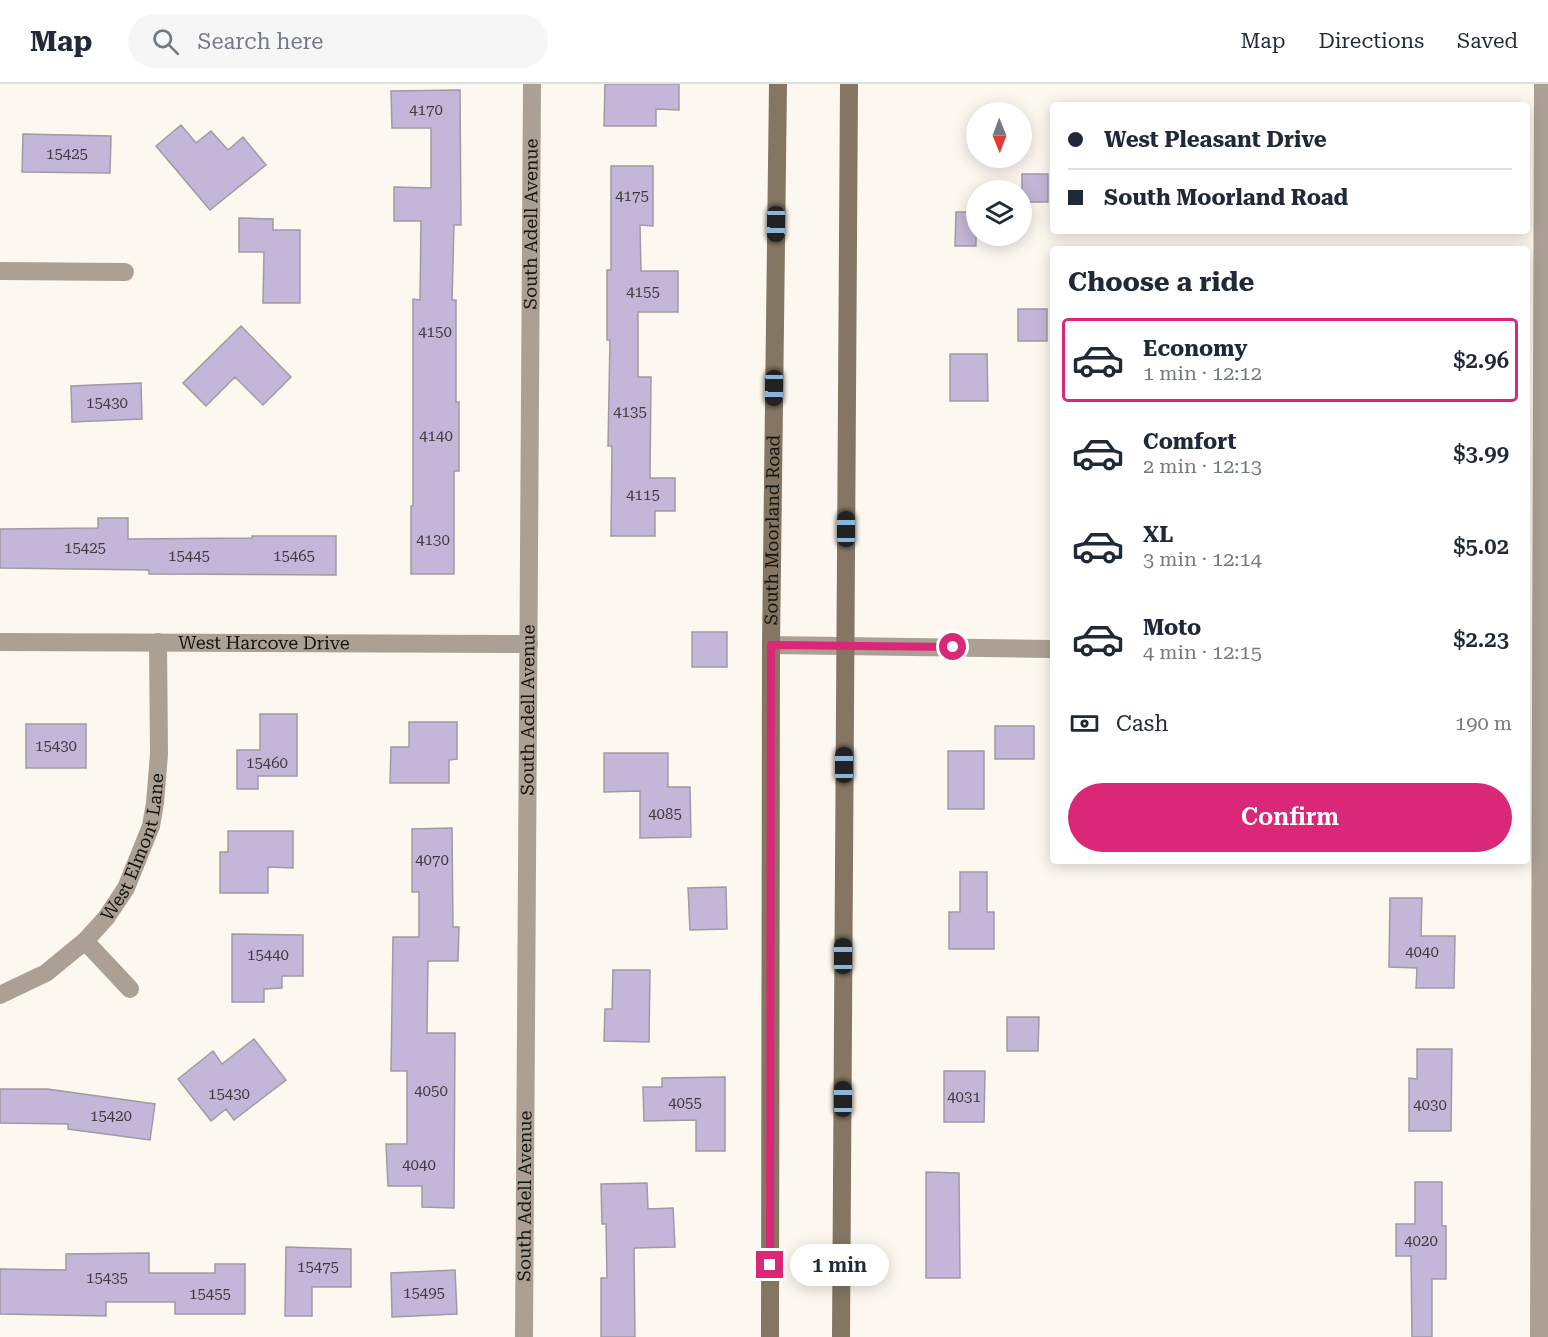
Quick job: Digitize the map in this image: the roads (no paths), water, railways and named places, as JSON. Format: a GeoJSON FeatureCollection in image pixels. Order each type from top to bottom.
{"type":"FeatureCollection","features":[{"type":"Feature","properties":{"kind":"main road","name":"South Moorland Road"},"geometry":{"type":"LineString","coordinates":[[770,1337],[771,645],[778,84]]}},
{"type":"Feature","properties":{"kind":"main road"},"geometry":{"type":"LineString","coordinates":[[842,1337],[849,84]]}},
{"type":"Feature","properties":{"kind":"street","name":"South Adell Avenue"},"geometry":{"type":"LineString","coordinates":[[524,1337],[532,84]]}},
{"type":"Feature","properties":{"kind":"street"},"geometry":{"type":"LineString","coordinates":[[1539,1337],[1539,652],[1543,84]]}},
{"type":"Feature","properties":{"kind":"street"},"geometry":{"type":"LineString","coordinates":[[0,271],[125,272]]}},
{"type":"Feature","properties":{"kind":"street","name":"West Harcove Drive"},"geometry":{"type":"LineString","coordinates":[[0,642],[529,644]]}},
{"type":"Feature","properties":{"kind":"street","name":"West Elmont Lane"},"geometry":{"type":"LineString","coordinates":[[0,995],[46,973],[85,941],[106,918],[126,888],[151,826],[155,803],[159,754],[158,642]]}},
{"type":"Feature","properties":{"kind":"street"},"geometry":{"type":"LineString","coordinates":[[771,645],[1050,649]]}},
{"type":"Feature","properties":{"kind":"street"},"geometry":{"type":"LineString","coordinates":[[85,941],[130,989]]}}]}
